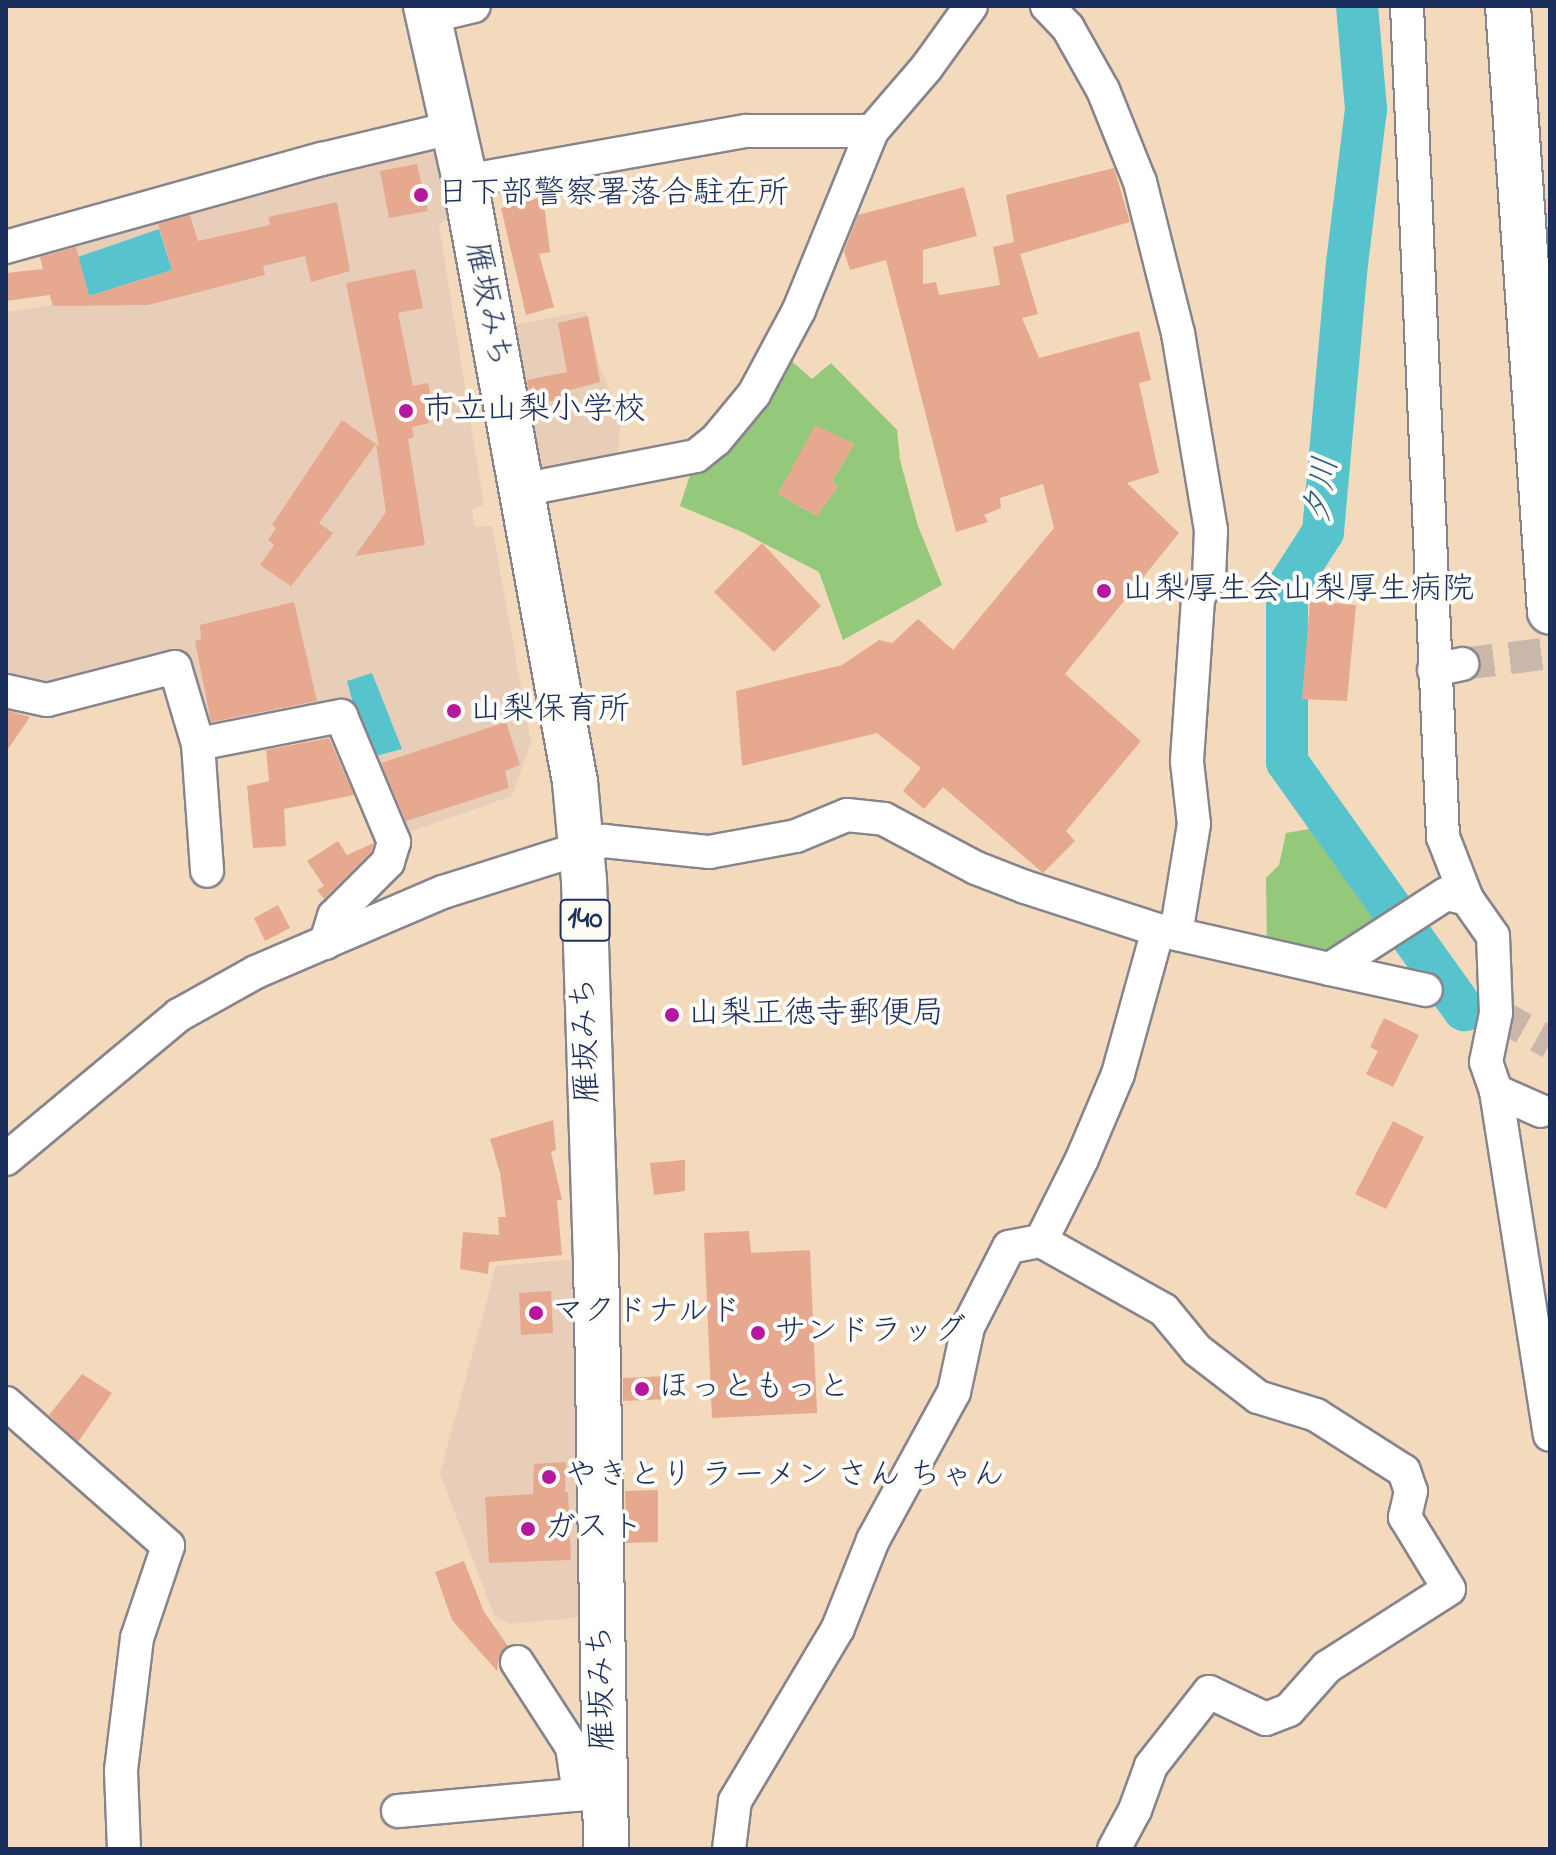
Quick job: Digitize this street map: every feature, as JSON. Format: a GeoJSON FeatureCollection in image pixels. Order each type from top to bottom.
{"type":"FeatureCollection","features":[{"type":"Feature","properties":{"kind":"highway"},"geometry":{"type":"LineString","coordinates":[[1508,6],[1550,612]]}},
{"type":"Feature","properties":{"kind":"highway","name":"雁坂みち"},"geometry":{"type":"LineString","coordinates":[[427,12],[465,181],[568,737],[581,848],[596,1257],[592,1793],[606,1849]]}},
{"type":"Feature","properties":{"kind":"highway"},"geometry":{"type":"LineString","coordinates":[[1535,385],[1550,503]]}},
{"type":"Feature","properties":{"kind":"street"},"geometry":{"type":"LineString","coordinates":[[427,12],[474,6]]}},
{"type":"Feature","properties":{"kind":"street"},"geometry":{"type":"LineString","coordinates":[[521,490],[696,456],[716,440],[754,394],[799,310],[872,131],[927,67],[971,6]]}},
{"type":"Feature","properties":{"kind":"street"},"geometry":{"type":"LineString","coordinates":[[1041,1241],[1082,1159],[1118,1074],[1167,932],[1194,824],[1187,762],[1198,599],[1209,577],[1211,530],[1178,333],[1140,182],[1103,90],[1068,28],[1047,6]]}},
{"type":"Feature","properties":{"kind":"street"},"geometry":{"type":"LineString","coordinates":[[1407,6],[1448,667],[1443,837],[1467,899],[1493,936],[1496,1013],[1491,1076],[1548,1414]]}},
{"type":"Feature","properties":{"kind":"street"},"geometry":{"type":"LineString","coordinates":[[6,247],[322,159],[451,128]]}},
{"type":"Feature","properties":{"kind":"street"},"geometry":{"type":"LineString","coordinates":[[465,181],[747,131],[872,131]]}},
{"type":"Feature","properties":{"kind":"street"},"geometry":{"type":"LineString","coordinates":[[6,691],[47,700],[175,667],[198,744],[207,871]]}},
{"type":"Feature","properties":{"kind":"street"},"geometry":{"type":"LineString","coordinates":[[198,744],[341,716],[394,842],[388,862],[334,916],[326,943]]}},
{"type":"Feature","properties":{"kind":"street"},"geometry":{"type":"LineString","coordinates":[[6,1159],[179,1015],[256,972],[443,892],[604,841],[709,852],[796,836],[847,815],[884,819],[976,868],[1167,932],[1426,990]]}},
{"type":"Feature","properties":{"kind":"street"},"geometry":{"type":"LineString","coordinates":[[1330,969],[1446,894],[1467,899]]}},
{"type":"Feature","properties":{"kind":"street"},"geometry":{"type":"LineString","coordinates":[[1491,1076],[1541,1111]]}},
{"type":"Feature","properties":{"kind":"street"},"geometry":{"type":"LineString","coordinates":[[729,1849],[735,1801],[838,1628],[873,1540],[954,1392],[968,1327],[1009,1247],[1041,1241],[1164,1310],[1197,1350],[1258,1397],[1316,1415],[1404,1471],[1411,1491],[1405,1517],[1449,1589],[1327,1667],[1289,1710],[1266,1719],[1209,1692],[1151,1766],[1135,1810],[1114,1849]]}},
{"type":"Feature","properties":{"kind":"street"},"geometry":{"type":"LineString","coordinates":[[6,1403],[168,1546],[137,1638],[121,1771],[124,1849]]}},
{"type":"Feature","properties":{"kind":"street"},"geometry":{"type":"LineString","coordinates":[[398,1811],[592,1793],[572,1747],[517,1662]]}},
{"type":"Feature","properties":{"kind":"shaded area"},"geometry":{"type":"Polygon","coordinates":[[[451,128],[467,203],[439,225],[484,505],[472,509],[475,527],[492,526],[531,742],[512,796],[395,837],[350,714],[198,744],[175,668],[6,691],[6,312],[52,305],[38,250],[451,128]]]}},
{"type":"Feature","properties":{"kind":"shaded area"},"geometry":{"type":"Polygon","coordinates":[[[586,311],[599,365],[621,417],[617,466],[521,490],[490,329],[586,311]]]}},
{"type":"Feature","properties":{"kind":"shaded area"},"geometry":{"type":"Polygon","coordinates":[[[596,1257],[602,1615],[509,1624],[494,1615],[440,1474],[496,1266],[596,1257]]]}},
{"type":"Feature","properties":{"kind":"green space"},"geometry":{"type":"Polygon","coordinates":[[[778,349],[812,379],[831,363],[897,430],[900,460],[918,526],[942,585],[843,640],[819,572],[742,532],[680,506],[696,456],[778,349]],[[816,426],[778,494],[817,516],[838,486],[832,481],[854,444],[816,426]]]}},
{"type":"Feature","properties":{"kind":"green space"},"geometry":{"type":"Polygon","coordinates":[[[1315,828],[1383,934],[1330,969],[1267,955],[1266,878],[1279,865],[1286,833],[1315,828]]]}},
{"type":"Feature","properties":{"kind":"water"},"geometry":{"type":"Polygon","coordinates":[[[159,229],[172,270],[89,296],[78,257],[159,229]]]}},
{"type":"Feature","properties":{"kind":"water"},"geometry":{"type":"Polygon","coordinates":[[[372,673],[402,749],[368,758],[347,681],[372,673]]]}},
{"type":"Feature","properties":{"kind":"building"},"geometry":{"type":"Polygon","coordinates":[[[417,164],[428,211],[389,218],[380,171],[417,164]]]}},
{"type":"Feature","properties":{"kind":"building"},"geometry":{"type":"Polygon","coordinates":[[[1114,168],[1130,222],[1020,254],[1038,314],[1022,318],[1039,358],[1139,331],[1151,380],[1139,383],[1159,473],[1127,483],[1179,533],[1065,674],[1141,741],[1066,831],[1075,841],[1043,873],[943,787],[924,809],[903,791],[921,768],[877,733],[742,766],[736,691],[842,665],[879,640],[892,643],[918,619],[953,650],[1054,528],[1043,484],[1000,498],[1001,508],[984,515],[988,522],[956,532],[886,260],[850,270],[844,251],[858,215],[964,187],[977,236],[923,250],[923,284],[936,282],[939,295],[1000,285],[993,247],[1014,242],[1006,195],[1114,168]]]}},
{"type":"Feature","properties":{"kind":"building"},"geometry":{"type":"Polygon","coordinates":[[[543,197],[550,252],[539,254],[554,307],[526,315],[501,208],[543,197]]]}},
{"type":"Feature","properties":{"kind":"building"},"geometry":{"type":"Polygon","coordinates":[[[337,202],[350,271],[311,282],[305,256],[263,266],[265,275],[148,305],[53,306],[50,295],[6,301],[6,273],[43,269],[40,257],[76,247],[89,296],[172,270],[158,224],[190,215],[198,241],[270,225],[268,217],[337,202]]]}},
{"type":"Feature","properties":{"kind":"building"},"geometry":{"type":"Polygon","coordinates":[[[415,269],[423,308],[398,313],[413,386],[428,383],[433,407],[426,408],[429,423],[412,427],[414,437],[408,439],[425,545],[355,556],[386,512],[376,444],[379,446],[346,283],[415,269]]]}},
{"type":"Feature","properties":{"kind":"building"},"geometry":{"type":"Polygon","coordinates":[[[588,316],[600,382],[567,391],[569,398],[531,404],[527,380],[567,372],[558,323],[588,316]]]}},
{"type":"Feature","properties":{"kind":"building"},"geometry":{"type":"Polygon","coordinates":[[[342,420],[376,444],[319,523],[333,533],[291,586],[260,565],[274,545],[268,540],[276,528],[272,525],[342,420]]]}},
{"type":"Feature","properties":{"kind":"building"},"geometry":{"type":"Polygon","coordinates":[[[815,425],[854,444],[832,481],[838,486],[817,516],[778,494],[815,425]]]}},
{"type":"Feature","properties":{"kind":"building"},"geometry":{"type":"Polygon","coordinates":[[[762,543],[821,606],[774,652],[714,592],[762,543]]]}},
{"type":"Feature","properties":{"kind":"building"},"geometry":{"type":"Polygon","coordinates":[[[1310,601],[1356,605],[1347,701],[1302,699],[1310,601]]]}},
{"type":"Feature","properties":{"kind":"building"},"geometry":{"type":"Polygon","coordinates":[[[294,602],[317,701],[211,722],[195,641],[201,639],[200,625],[294,602]]]}},
{"type":"Feature","properties":{"kind":"building"},"geometry":{"type":"Polygon","coordinates":[[[6,710],[30,717],[6,752],[6,710]]]}},
{"type":"Feature","properties":{"kind":"building"},"geometry":{"type":"Polygon","coordinates":[[[506,722],[520,765],[505,771],[509,788],[406,821],[381,763],[506,722]]]}},
{"type":"Feature","properties":{"kind":"building"},"geometry":{"type":"Polygon","coordinates":[[[329,738],[354,795],[284,809],[286,846],[253,848],[247,786],[269,781],[266,750],[329,738]]]}},
{"type":"Feature","properties":{"kind":"building"},"geometry":{"type":"Polygon","coordinates":[[[338,841],[347,855],[374,843],[371,852],[324,899],[317,890],[324,886],[307,861],[338,841]]]}},
{"type":"Feature","properties":{"kind":"building"},"geometry":{"type":"Polygon","coordinates":[[[278,905],[290,928],[265,941],[254,918],[278,905]]]}},
{"type":"Feature","properties":{"kind":"building"},"geometry":{"type":"Polygon","coordinates":[[[1384,1018],[1419,1035],[1393,1087],[1366,1074],[1378,1051],[1370,1047],[1384,1018]]]}},
{"type":"Feature","properties":{"kind":"building"},"geometry":{"type":"Polygon","coordinates":[[[553,1120],[556,1150],[551,1152],[562,1200],[557,1200],[562,1255],[489,1262],[488,1274],[460,1269],[463,1232],[499,1235],[498,1217],[506,1217],[500,1173],[490,1139],[553,1120]]]}},
{"type":"Feature","properties":{"kind":"building"},"geometry":{"type":"Polygon","coordinates":[[[1393,1121],[1424,1137],[1386,1209],[1355,1194],[1393,1121]]]}},
{"type":"Feature","properties":{"kind":"building"},"geometry":{"type":"Polygon","coordinates":[[[685,1160],[685,1191],[654,1195],[650,1163],[685,1160]]]}},
{"type":"Feature","properties":{"kind":"building"},"geometry":{"type":"Polygon","coordinates":[[[749,1231],[751,1253],[810,1250],[817,1413],[712,1418],[704,1233],[749,1231]]]}},
{"type":"Feature","properties":{"kind":"building","name":"マクドナルド"},"geometry":{"type":"Polygon","coordinates":[[[551,1291],[553,1333],[521,1335],[519,1293],[551,1291]]]}},
{"type":"Feature","properties":{"kind":"building"},"geometry":{"type":"Polygon","coordinates":[[[82,1374],[112,1393],[78,1442],[49,1415],[82,1374]]]}},
{"type":"Feature","properties":{"kind":"building","name":"ほっともっと"},"geometry":{"type":"Polygon","coordinates":[[[669,1376],[668,1399],[623,1401],[623,1378],[669,1376]]]}},
{"type":"Feature","properties":{"kind":"building","name":"ガスト"},"geometry":{"type":"Polygon","coordinates":[[[566,1462],[565,1492],[568,1492],[571,1560],[489,1563],[485,1497],[533,1494],[534,1464],[566,1462]]]}},
{"type":"Feature","properties":{"kind":"building"},"geometry":{"type":"Polygon","coordinates":[[[658,1490],[658,1542],[626,1543],[625,1491],[658,1490]]]}},
{"type":"Feature","properties":{"kind":"building"},"geometry":{"type":"Polygon","coordinates":[[[464,1561],[484,1612],[508,1646],[500,1654],[497,1671],[452,1620],[435,1572],[464,1561]]]}},
{"type":"Feature","properties":{"kind":"waterway","name":"夕川"},"geometry":{"type":"LineString","coordinates":[[1357,6],[1366,109],[1347,263],[1323,532],[1287,588],[1287,762],[1464,1010]]}},
{"type":"Feature","properties":{"kind":"tunnel"},"geometry":{"type":"LineString","coordinates":[[1462,664],[1550,653]]}},
{"type":"Feature","properties":{"kind":"tunnel"},"geometry":{"type":"LineString","coordinates":[[1496,1013],[1550,1043]]}},
{"type":"Feature","properties":{"kind":"place","name":"日下部警察署落合駐在所"},"geometry":{"type":"Point","coordinates":[421,195]}},
{"type":"Feature","properties":{"kind":"place","name":"市立山梨小学校"},"geometry":{"type":"Point","coordinates":[406,411]}},
{"type":"Feature","properties":{"kind":"place","name":"山梨厚生会山梨厚生病院"},"geometry":{"type":"Point","coordinates":[1104,591]}},
{"type":"Feature","properties":{"kind":"place","name":"山梨保育所"},"geometry":{"type":"Point","coordinates":[454,711]}},
{"type":"Feature","properties":{"kind":"place","name":"山梨正徳寺郵便局"},"geometry":{"type":"Point","coordinates":[672,1015]}},
{"type":"Feature","properties":{"kind":"place","name":"マクドナルド"},"geometry":{"type":"Point","coordinates":[536,1313]}},
{"type":"Feature","properties":{"kind":"place","name":"サンドラッグ"},"geometry":{"type":"Point","coordinates":[758,1333]}},
{"type":"Feature","properties":{"kind":"place","name":"ほっともっと"},"geometry":{"type":"Point","coordinates":[642,1389]}},
{"type":"Feature","properties":{"kind":"place","name":"やきとり ラーメン さん ちゃん"},"geometry":{"type":"Point","coordinates":[549,1477]}},
{"type":"Feature","properties":{"kind":"place","name":"ガスト"},"geometry":{"type":"Point","coordinates":[528,1529]}}]}
